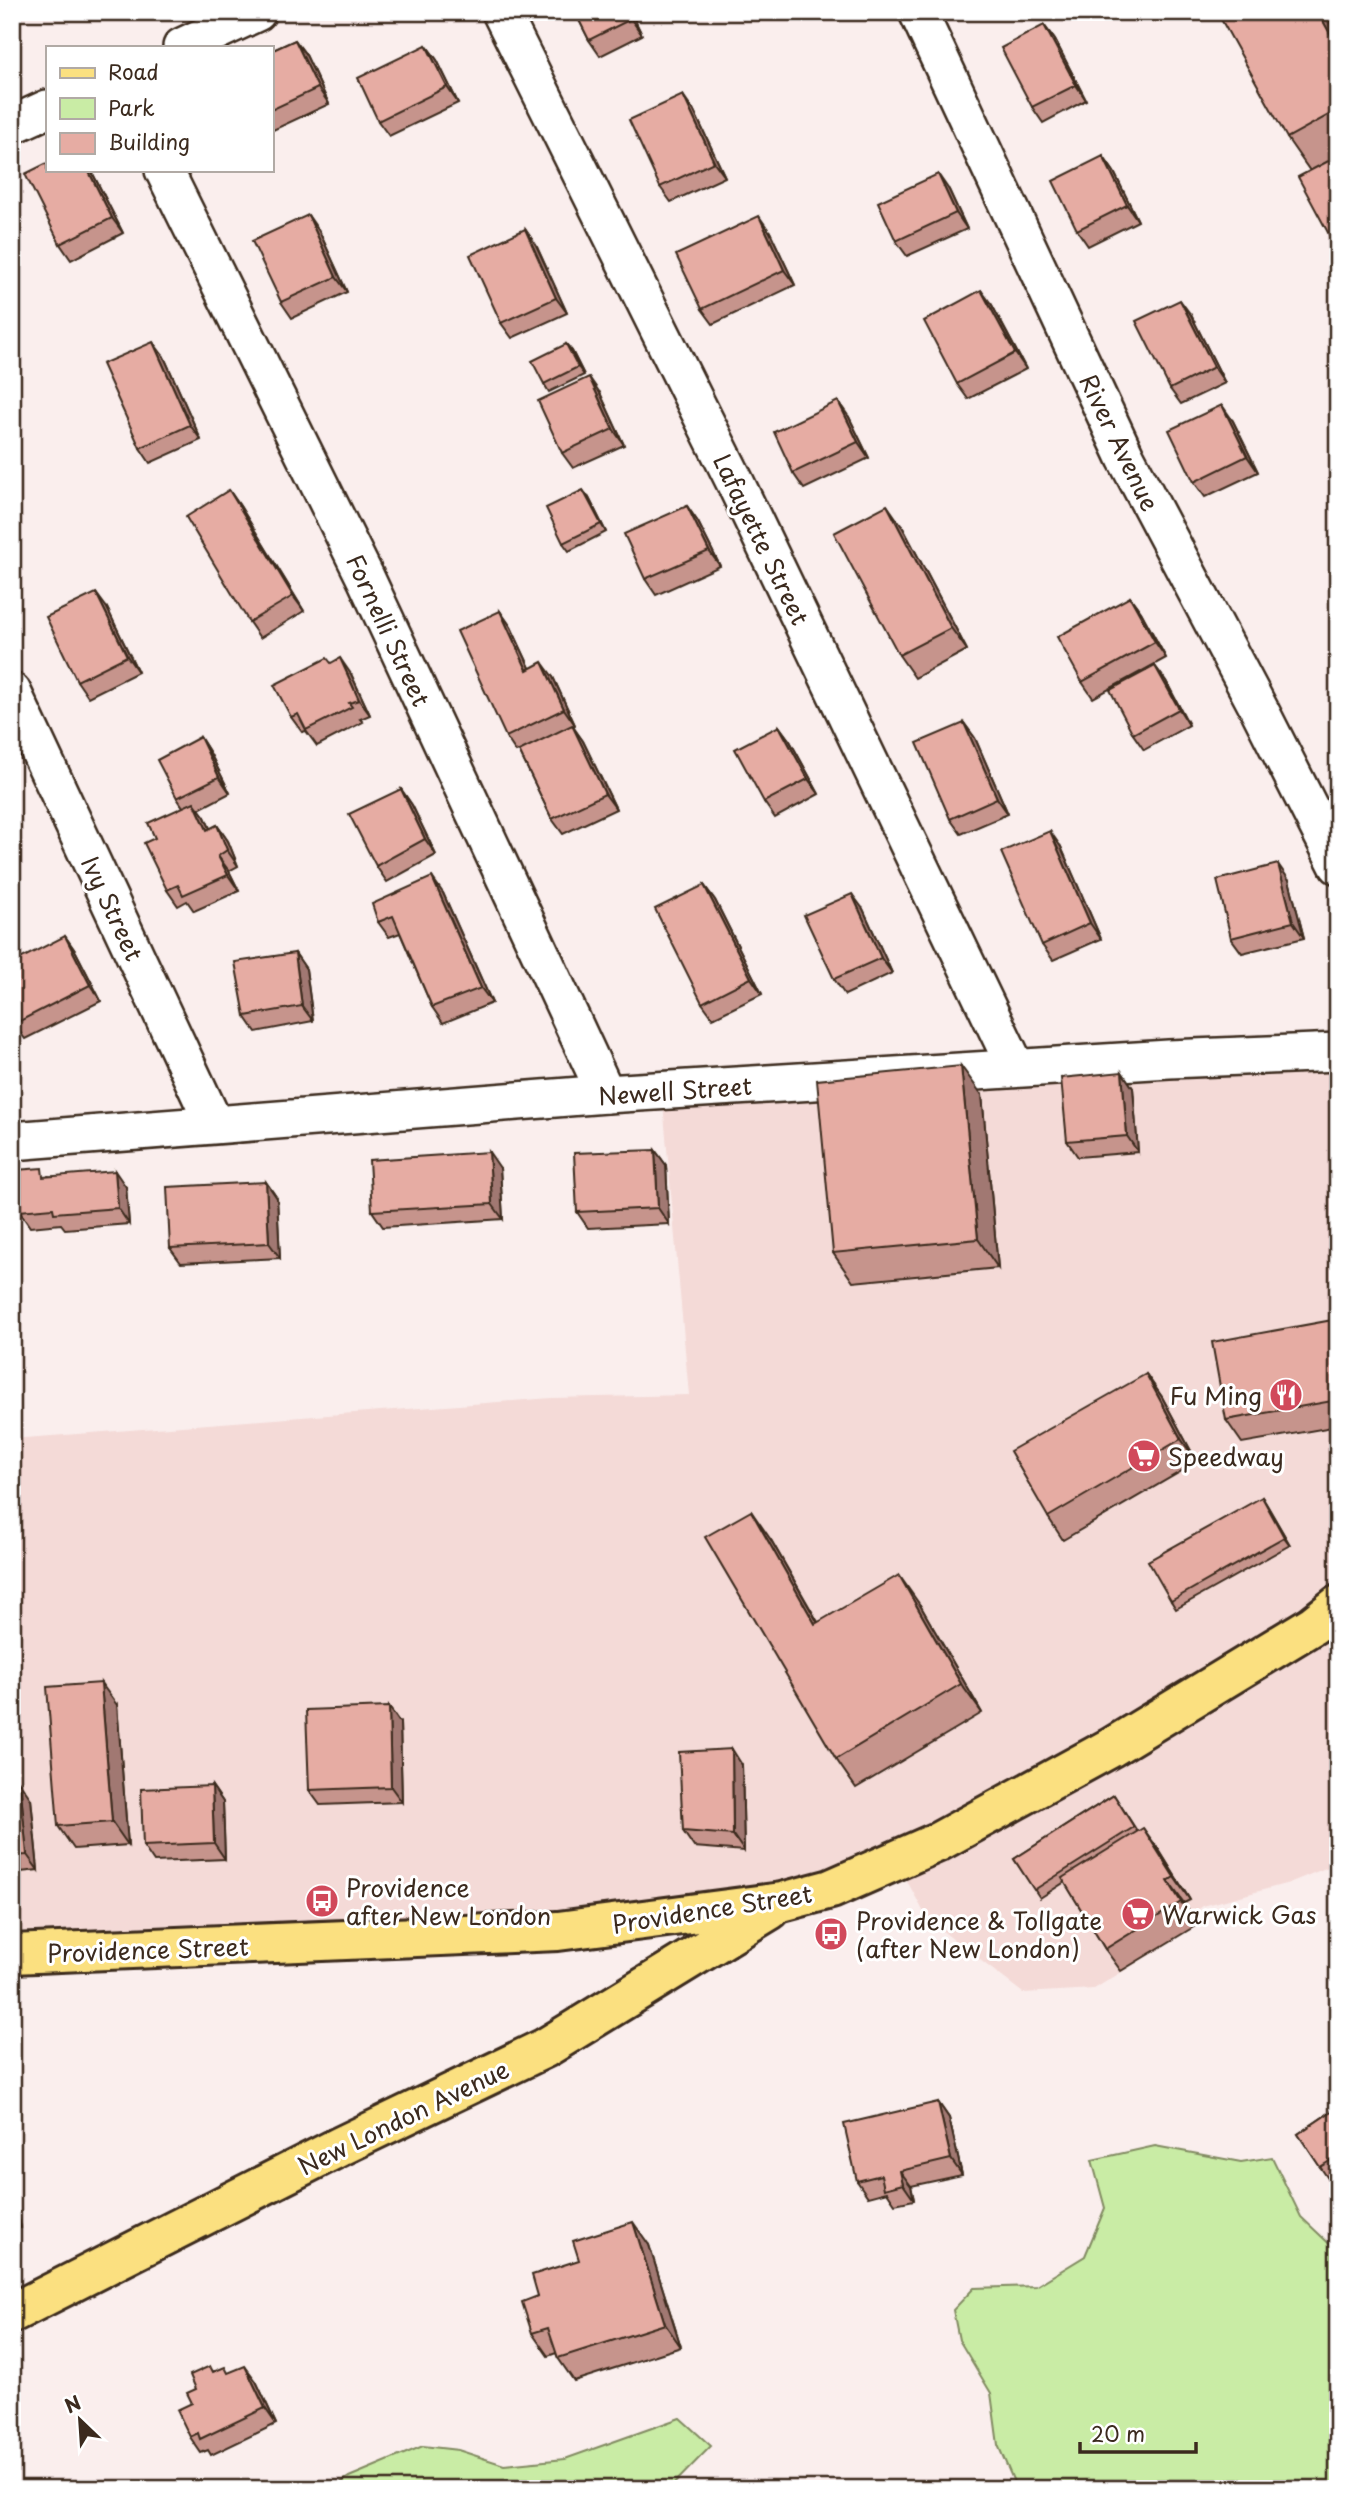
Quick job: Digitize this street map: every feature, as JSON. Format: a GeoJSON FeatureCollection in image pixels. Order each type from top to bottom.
{"type":"FeatureCollection","features":[{"type":"Feature","properties":{"kind":"main road","name":"Providence Street"},"geometry":{"type":"LineString","coordinates":[[12,1954],[558,1931],[782,1902],[831,1889],[938,1842],[1111,1747],[1313,1625],[1338,1605]]}},
{"type":"Feature","properties":{"kind":"main road","name":"New London Avenue"},"geometry":{"type":"LineString","coordinates":[[12,2313],[341,2146],[545,2048],[782,1902]]}},
{"type":"Feature","properties":{"kind":"street"},"geometry":{"type":"LineString","coordinates":[[183,46],[257,12]]}},
{"type":"Feature","properties":{"kind":"street","name":"Lafayette Street"},"geometry":{"type":"LineString","coordinates":[[501,12],[740,493],[1016,1068]]}},
{"type":"Feature","properties":{"kind":"street","name":"River Avenue"},"geometry":{"type":"LineString","coordinates":[[918,12],[1126,458],[1338,865]]}},
{"type":"Feature","properties":{"kind":"street"},"geometry":{"type":"LineString","coordinates":[[12,125],[46,109]]}},
{"type":"Feature","properties":{"kind":"street","name":"Fornelli Street"},"geometry":{"type":"LineString","coordinates":[[165,172],[366,579],[606,1094]]}},
{"type":"Feature","properties":{"kind":"street","name":"Ivy Street"},"geometry":{"type":"LineString","coordinates":[[12,692],[214,1124]]}},
{"type":"Feature","properties":{"kind":"street","name":"Newell Street"},"geometry":{"type":"LineString","coordinates":[[12,1141],[606,1094],[1169,1059],[1338,1052]]}},
{"type":"Feature","properties":{"kind":"shaded area"},"geometry":{"type":"Polygon","coordinates":[[[1338,1051],[1338,1863],[1289,1883],[1203,1906],[1167,1932],[1161,1948],[1094,1989],[1023,1993],[932,1923],[934,1919],[928,1920],[892,1853],[832,1882],[546,1930],[12,1950],[12,1439],[551,1398],[689,1395],[662,1092],[1338,1051]]]}},
{"type":"Feature","properties":{"kind":"green space"},"geometry":{"type":"Polygon","coordinates":[[[1155,2146],[1241,2162],[1272,2157],[1301,2217],[1338,2252],[1338,2489],[1017,2489],[998,2445],[991,2393],[959,2340],[953,2310],[974,2288],[1036,2286],[1085,2256],[1105,2208],[1092,2160],[1155,2146]]]}},
{"type":"Feature","properties":{"kind":"green space"},"geometry":{"type":"Polygon","coordinates":[[[680,2418],[711,2446],[669,2489],[332,2489],[349,2477],[423,2446],[458,2450],[504,2465],[565,2459],[680,2418]]]}},
{"type":"Feature","properties":{"kind":"building"},"geometry":{"type":"Polygon","coordinates":[[[575,12],[628,12],[631,19],[589,40],[575,12]]]}},
{"type":"Feature","properties":{"kind":"building"},"geometry":{"type":"Polygon","coordinates":[[[1217,12],[1318,12],[1338,48],[1338,110],[1287,138],[1217,12]]]}},
{"type":"Feature","properties":{"kind":"building"},"geometry":{"type":"Polygon","coordinates":[[[1044,25],[1076,85],[1032,107],[1001,48],[1044,25]]]}},
{"type":"Feature","properties":{"kind":"building"},"geometry":{"type":"Polygon","coordinates":[[[295,40],[318,88],[273,109],[273,50],[295,40]]]}},
{"type":"Feature","properties":{"kind":"building"},"geometry":{"type":"Polygon","coordinates":[[[426,45],[447,87],[378,121],[358,78],[426,45]]]}},
{"type":"Feature","properties":{"kind":"building"},"geometry":{"type":"Polygon","coordinates":[[[683,95],[714,162],[660,187],[629,120],[683,95]]]}},
{"type":"Feature","properties":{"kind":"building"},"geometry":{"type":"Polygon","coordinates":[[[1103,156],[1127,205],[1077,230],[1053,181],[1103,156]]]}},
{"type":"Feature","properties":{"kind":"building"},"geometry":{"type":"Polygon","coordinates":[[[1338,156],[1338,251],[1298,177],[1338,156]]]}},
{"type":"Feature","properties":{"kind":"building"},"geometry":{"type":"Polygon","coordinates":[[[46,164],[46,172],[89,172],[112,218],[60,244],[25,174],[46,164]]]}},
{"type":"Feature","properties":{"kind":"building"},"geometry":{"type":"Polygon","coordinates":[[[938,174],[956,213],[896,241],[878,202],[938,174]]]}},
{"type":"Feature","properties":{"kind":"building"},"geometry":{"type":"Polygon","coordinates":[[[308,215],[336,277],[281,302],[252,241],[308,215]]]}},
{"type":"Feature","properties":{"kind":"building"},"geometry":{"type":"Polygon","coordinates":[[[759,216],[784,270],[702,309],[676,255],[759,216]]]}},
{"type":"Feature","properties":{"kind":"building"},"geometry":{"type":"Polygon","coordinates":[[[525,229],[556,298],[501,323],[470,255],[525,229]]]}},
{"type":"Feature","properties":{"kind":"building"},"geometry":{"type":"Polygon","coordinates":[[[981,290],[1015,353],[957,384],[924,321],[981,290]]]}},
{"type":"Feature","properties":{"kind":"building"},"geometry":{"type":"Polygon","coordinates":[[[1180,300],[1214,367],[1170,389],[1136,321],[1180,300]]]}},
{"type":"Feature","properties":{"kind":"building"},"geometry":{"type":"Polygon","coordinates":[[[153,342],[190,425],[140,448],[102,364],[153,342]]]}},
{"type":"Feature","properties":{"kind":"building"},"geometry":{"type":"Polygon","coordinates":[[[566,344],[578,367],[544,384],[532,361],[566,344]]]}},
{"type":"Feature","properties":{"kind":"building"},"geometry":{"type":"Polygon","coordinates":[[[589,377],[613,429],[562,453],[538,401],[589,377]]]}},
{"type":"Feature","properties":{"kind":"building"},"geometry":{"type":"Polygon","coordinates":[[[838,401],[858,442],[793,473],[774,432],[838,401]]]}},
{"type":"Feature","properties":{"kind":"building"},"geometry":{"type":"Polygon","coordinates":[[[1222,405],[1247,456],[1194,482],[1169,430],[1222,405]]]}},
{"type":"Feature","properties":{"kind":"building"},"geometry":{"type":"Polygon","coordinates":[[[229,490],[293,596],[249,622],[186,517],[229,490]]]}},
{"type":"Feature","properties":{"kind":"building"},"geometry":{"type":"Polygon","coordinates":[[[583,490],[601,524],[563,543],[546,508],[583,490]]]}},
{"type":"Feature","properties":{"kind":"building"},"geometry":{"type":"Polygon","coordinates":[[[887,505],[951,628],[899,655],[834,533],[887,505]]]}},
{"type":"Feature","properties":{"kind":"building"},"geometry":{"type":"Polygon","coordinates":[[[687,506],[709,551],[645,579],[624,534],[687,506]]]}},
{"type":"Feature","properties":{"kind":"building"},"geometry":{"type":"Polygon","coordinates":[[[96,593],[127,656],[77,681],[46,617],[96,593]]]}},
{"type":"Feature","properties":{"kind":"building"},"geometry":{"type":"Polygon","coordinates":[[[1130,597],[1155,642],[1082,682],[1057,637],[1130,597]]]}},
{"type":"Feature","properties":{"kind":"building"},"geometry":{"type":"Polygon","coordinates":[[[500,611],[527,670],[542,662],[564,709],[506,737],[457,631],[500,611]]]}},
{"type":"Feature","properties":{"kind":"building"},"geometry":{"type":"Polygon","coordinates":[[[327,658],[331,663],[340,658],[359,700],[349,703],[352,707],[306,730],[298,714],[291,717],[274,685],[327,658]]]}},
{"type":"Feature","properties":{"kind":"building"},"geometry":{"type":"Polygon","coordinates":[[[1155,666],[1179,709],[1133,734],[1110,690],[1155,666]]]}},
{"type":"Feature","properties":{"kind":"building"},"geometry":{"type":"Polygon","coordinates":[[[964,723],[997,798],[950,819],[917,743],[964,723]]]}},
{"type":"Feature","properties":{"kind":"building"},"geometry":{"type":"Polygon","coordinates":[[[572,725],[605,794],[552,819],[519,751],[572,725]]]}},
{"type":"Feature","properties":{"kind":"building"},"geometry":{"type":"Polygon","coordinates":[[[779,726],[808,779],[764,802],[735,749],[779,726]]]}},
{"type":"Feature","properties":{"kind":"building"},"geometry":{"type":"Polygon","coordinates":[[[200,737],[219,777],[177,798],[157,760],[200,737]]]}},
{"type":"Feature","properties":{"kind":"building"},"geometry":{"type":"Polygon","coordinates":[[[401,789],[425,839],[376,866],[349,814],[401,789]]]}},
{"type":"Feature","properties":{"kind":"building"},"geometry":{"type":"Polygon","coordinates":[[[194,802],[207,830],[217,825],[227,850],[218,856],[228,875],[183,895],[178,885],[167,890],[144,843],[155,838],[148,823],[194,802]]]}},
{"type":"Feature","properties":{"kind":"building"},"geometry":{"type":"Polygon","coordinates":[[[1050,831],[1090,923],[1042,945],[1001,852],[1050,831]]]}},
{"type":"Feature","properties":{"kind":"building"},"geometry":{"type":"Polygon","coordinates":[[[1278,864],[1293,922],[1231,938],[1217,880],[1278,864]]]}},
{"type":"Feature","properties":{"kind":"building"},"geometry":{"type":"Polygon","coordinates":[[[432,877],[481,988],[432,1007],[393,916],[378,922],[372,904],[432,877]]]}},
{"type":"Feature","properties":{"kind":"building"},"geometry":{"type":"Polygon","coordinates":[[[704,885],[751,978],[702,1003],[655,909],[704,885]]]}},
{"type":"Feature","properties":{"kind":"building"},"geometry":{"type":"Polygon","coordinates":[[[852,894],[881,958],[834,979],[804,915],[852,894]]]}},
{"type":"Feature","properties":{"kind":"building"},"geometry":{"type":"Polygon","coordinates":[[[65,936],[90,985],[14,1024],[12,963],[65,936]]]}},
{"type":"Feature","properties":{"kind":"building"},"geometry":{"type":"Polygon","coordinates":[[[295,953],[302,1006],[245,1016],[235,962],[295,953]]]}},
{"type":"Feature","properties":{"kind":"building"},"geometry":{"type":"Polygon","coordinates":[[[961,1066],[978,1239],[833,1253],[817,1080],[961,1066]]]}},
{"type":"Feature","properties":{"kind":"building"},"geometry":{"type":"Polygon","coordinates":[[[1122,1072],[1127,1136],[1067,1141],[1061,1078],[1122,1072]]]}},
{"type":"Feature","properties":{"kind":"building"},"geometry":{"type":"Polygon","coordinates":[[[655,1150],[658,1208],[577,1212],[574,1153],[655,1150]]]}},
{"type":"Feature","properties":{"kind":"building"},"geometry":{"type":"Polygon","coordinates":[[[489,1152],[492,1204],[372,1211],[369,1160],[489,1152]]]}},
{"type":"Feature","properties":{"kind":"building"},"geometry":{"type":"Polygon","coordinates":[[[42,1168],[43,1177],[115,1171],[118,1208],[54,1213],[53,1208],[19,1211],[16,1170],[42,1168]]]}},
{"type":"Feature","properties":{"kind":"building"},"geometry":{"type":"Polygon","coordinates":[[[266,1182],[269,1243],[170,1248],[167,1187],[266,1182]]]}},
{"type":"Feature","properties":{"kind":"building","name":"Fu Ming"},"geometry":{"type":"Polygon","coordinates":[[[1338,1319],[1338,1400],[1226,1420],[1212,1342],[1338,1319]]]}},
{"type":"Feature","properties":{"kind":"building"},"geometry":{"type":"Polygon","coordinates":[[[1146,1374],[1181,1439],[1048,1517],[1010,1451],[1146,1374]]]}},
{"type":"Feature","properties":{"kind":"building"},"geometry":{"type":"Polygon","coordinates":[[[1262,1497],[1284,1537],[1171,1601],[1148,1561],[1262,1497]]]}},
{"type":"Feature","properties":{"kind":"building"},"geometry":{"type":"Polygon","coordinates":[[[751,1511],[815,1624],[899,1575],[961,1684],[836,1759],[705,1537],[751,1511]]]}},
{"type":"Feature","properties":{"kind":"building"},"geometry":{"type":"Polygon","coordinates":[[[101,1683],[112,1822],[58,1826],[47,1687],[101,1683]]]}},
{"type":"Feature","properties":{"kind":"building"},"geometry":{"type":"Polygon","coordinates":[[[389,1707],[391,1787],[309,1790],[306,1710],[389,1707]]]}},
{"type":"Feature","properties":{"kind":"building"},"geometry":{"type":"Polygon","coordinates":[[[732,1749],[733,1835],[683,1831],[679,1752],[732,1749]]]}},
{"type":"Feature","properties":{"kind":"building"},"geometry":{"type":"Polygon","coordinates":[[[20,1783],[27,1855],[12,1856],[12,1784],[20,1783]]]}},
{"type":"Feature","properties":{"kind":"building"},"geometry":{"type":"Polygon","coordinates":[[[212,1786],[214,1843],[143,1846],[141,1789],[212,1786]]]}},
{"type":"Feature","properties":{"kind":"building","name":"Warwick Gas"},"geometry":{"type":"Polygon","coordinates":[[[1114,1795],[1134,1827],[1034,1890],[1014,1859],[1114,1795]]]}},
{"type":"Feature","properties":{"kind":"building","name":"Warwick Gas"},"geometry":{"type":"Polygon","coordinates":[[[1143,1828],[1174,1877],[1168,1881],[1181,1902],[1105,1949],[1062,1878],[1143,1828]]]}},
{"type":"Feature","properties":{"kind":"building"},"geometry":{"type":"Polygon","coordinates":[[[938,2102],[951,2159],[900,2171],[903,2184],[884,2189],[881,2175],[857,2181],[844,2124],[938,2102]]]}},
{"type":"Feature","properties":{"kind":"building"},"geometry":{"type":"Polygon","coordinates":[[[1338,2107],[1338,2156],[1320,2167],[1298,2134],[1338,2107]]]}},
{"type":"Feature","properties":{"kind":"building"},"geometry":{"type":"Polygon","coordinates":[[[633,2222],[665,2324],[558,2358],[548,2328],[532,2333],[522,2302],[538,2296],[532,2275],[579,2260],[573,2241],[633,2222]]]}},
{"type":"Feature","properties":{"kind":"building"},"geometry":{"type":"Polygon","coordinates":[[[210,2366],[213,2372],[225,2367],[228,2373],[245,2366],[265,2408],[200,2439],[198,2433],[190,2437],[177,2410],[192,2403],[187,2393],[196,2389],[190,2375],[210,2366]]]}},
{"type":"Feature","properties":{"kind":"building"},"geometry":{"type":"Polygon","coordinates":[[[14,2478],[20,2489],[12,2489],[14,2478]]]}},
{"type":"Feature","properties":{"kind":"place","name":"Fu Ming"},"geometry":{"type":"Point","coordinates":[1286,1395]}},
{"type":"Feature","properties":{"kind":"place","name":"Speedway"},"geometry":{"type":"Point","coordinates":[1144,1456]}},
{"type":"Feature","properties":{"kind":"place","name":"Providence after New London"},"geometry":{"type":"Point","coordinates":[322,1901]}},
{"type":"Feature","properties":{"kind":"place","name":"Warwick Gas"},"geometry":{"type":"Point","coordinates":[1138,1914]}},
{"type":"Feature","properties":{"kind":"place","name":"Providence & Tollgate (after New London)"},"geometry":{"type":"Point","coordinates":[831,1934]}}]}
